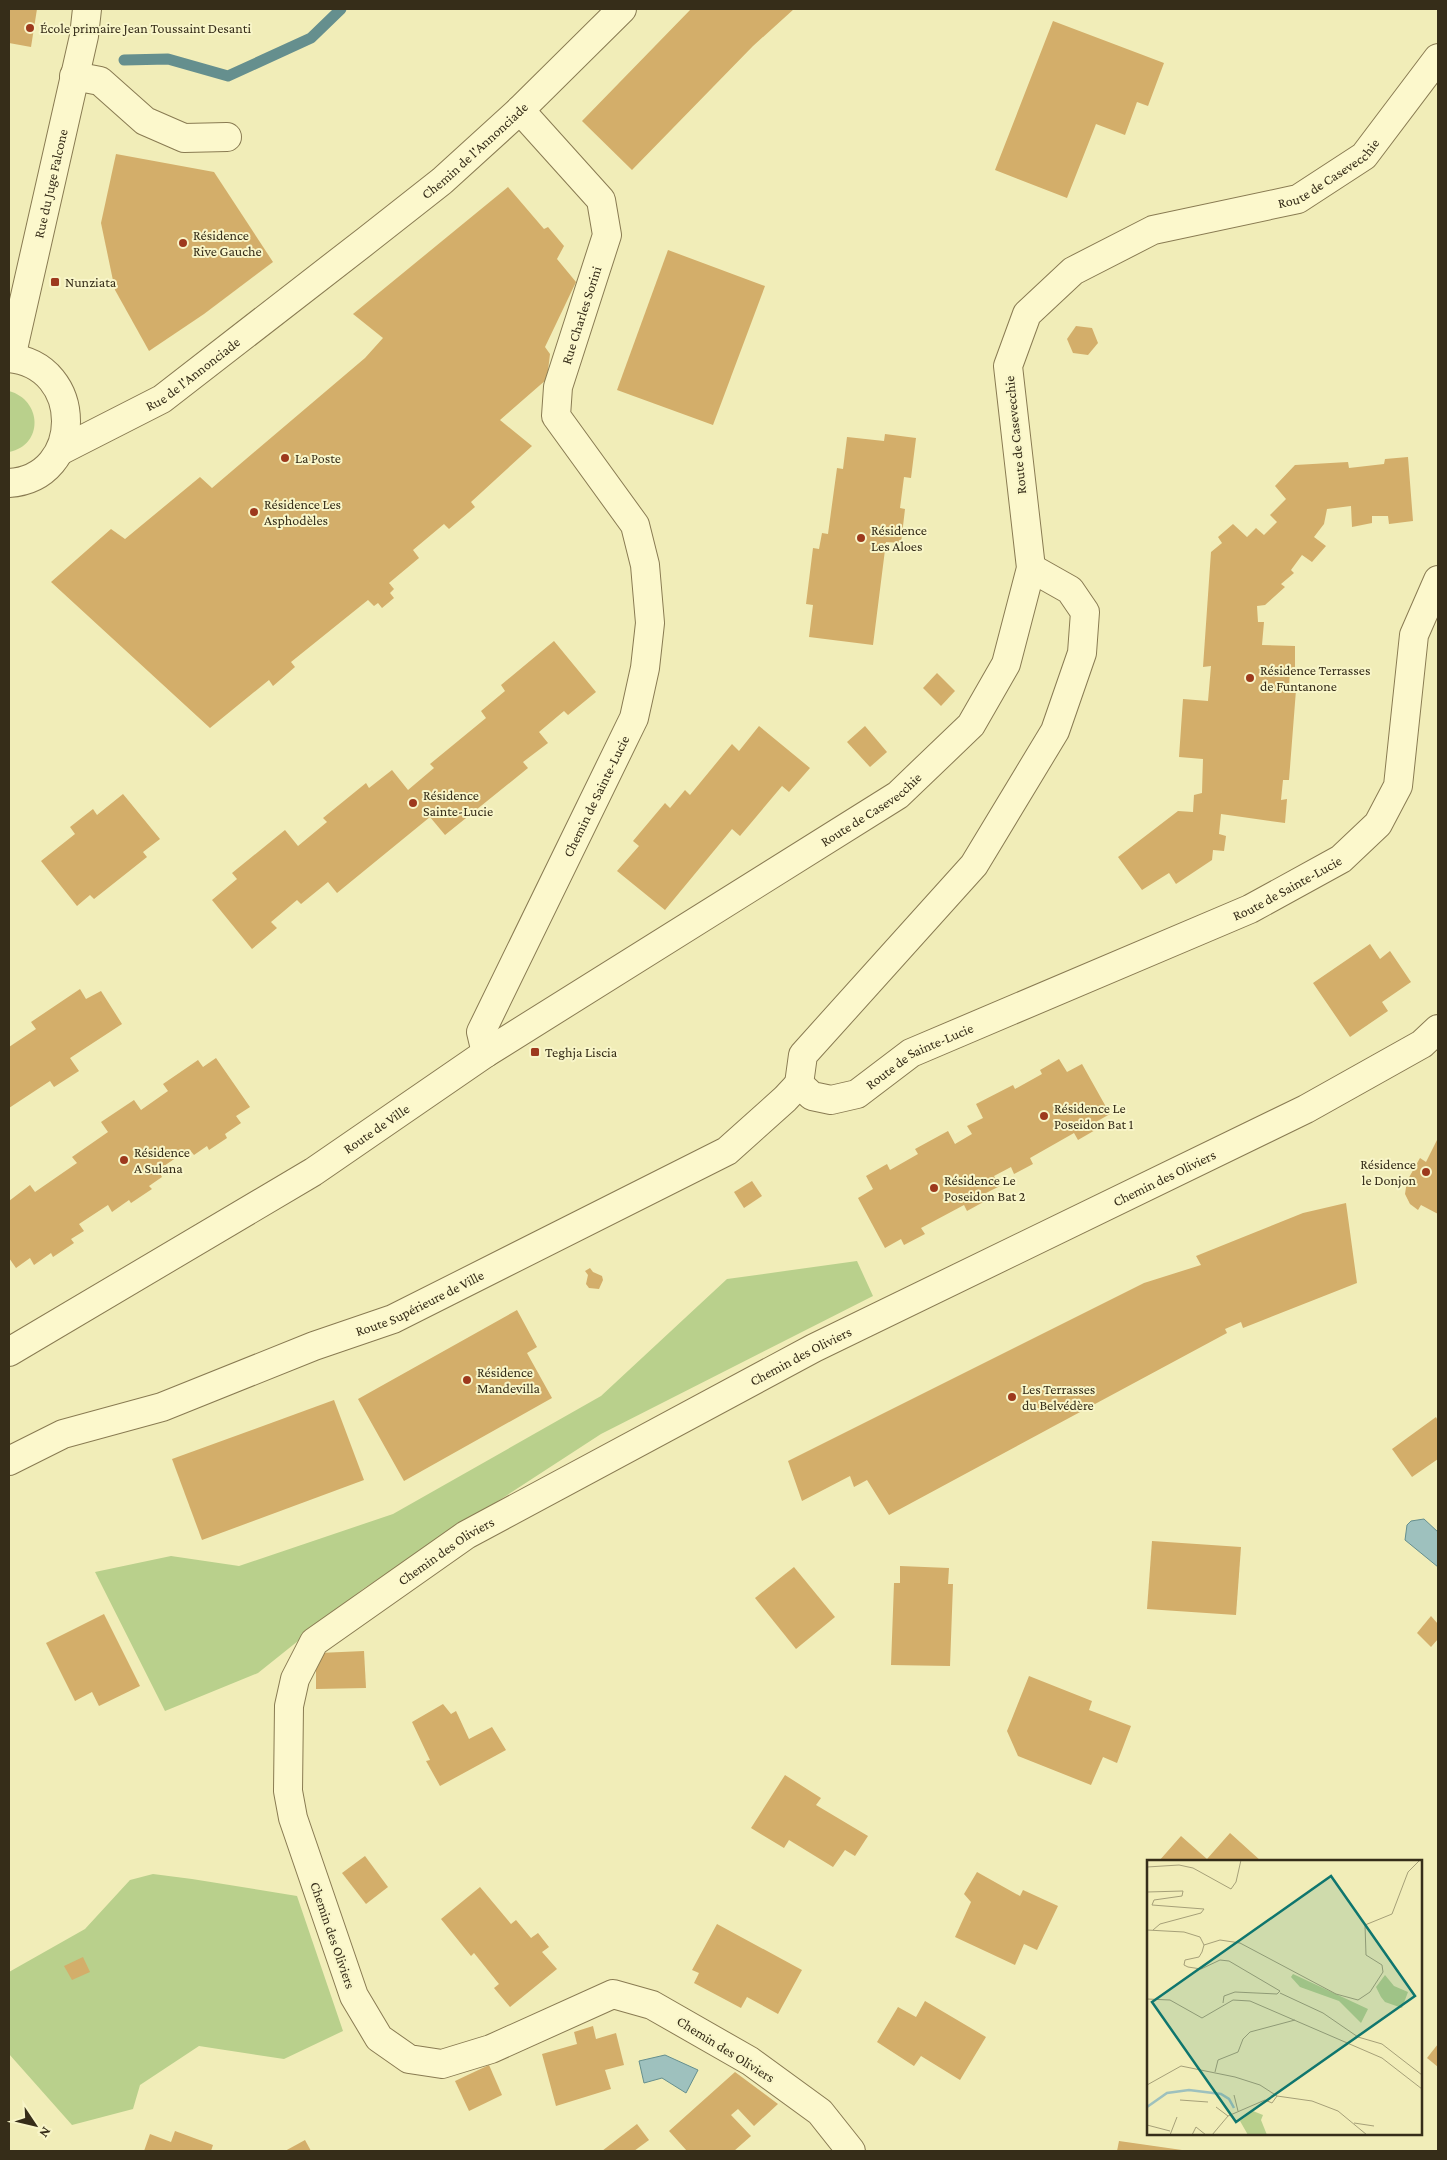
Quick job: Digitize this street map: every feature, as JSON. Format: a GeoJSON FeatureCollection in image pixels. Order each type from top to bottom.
{"type":"FeatureCollection","features":[{"type":"Feature","properties":{"kind":"street","name":"Rue du Juge Falcone"},"geometry":{"type":"LineString","coordinates":[[10,358],[84,36],[87,9]]}},
{"type":"Feature","properties":{"kind":"street","name":"Chemin de l'Annonciade"},"geometry":{"type":"LineString","coordinates":[[314,280],[442,181],[520,110],[622,9]]}},
{"type":"Feature","properties":{"kind":"street","name":"Route de Casevecchie"},"geometry":{"type":"LineString","coordinates":[[738,895],[898,795],[971,725],[1006,664],[1031,568],[1008,366],[1027,314],[1073,271],[1153,230],[1298,199],[1364,156],[1438,58]]}},
{"type":"Feature","properties":{"kind":"street"},"geometry":{"type":"LineString","coordinates":[[74,76],[100,81],[145,122],[184,138],[227,137]]}},
{"type":"Feature","properties":{"kind":"street","name":"Rue Charles Sorini"},"geometry":{"type":"LineString","coordinates":[[520,110],[601,200],[606,236],[558,387],[556,416],[635,525]]}},
{"type":"Feature","properties":{"kind":"street","name":"Rue de l'Annonciade"},"geometry":{"type":"LineString","coordinates":[[60,451],[162,399],[314,280]]}},
{"type":"Feature","properties":{"kind":"street"},"geometry":{"type":"LineString","coordinates":[[9,483],[17,483],[33,477],[48,466],[60,451],[66,432],[66,411],[60,391],[48,374],[31,363],[10,358]]}},
{"type":"Feature","properties":{"kind":"street","name":"Chemin de Sainte-Lucie"},"geometry":{"type":"LineString","coordinates":[[486,1053],[481,1032],[634,718],[645,668],[650,623],[645,565],[635,525]]}},
{"type":"Feature","properties":{"kind":"street"},"geometry":{"type":"LineString","coordinates":[[799,1084],[803,1055],[974,864],[1055,731],[1082,653],[1085,612],[1070,590],[1031,568]]}},
{"type":"Feature","properties":{"kind":"street","name":"Route de Sainte-Lucie"},"geometry":{"type":"LineString","coordinates":[[799,1084],[812,1096],[831,1100],[857,1094],[912,1053],[1250,909],[1341,860],[1378,824],[1398,786],[1414,635],[1438,580]]}},
{"type":"Feature","properties":{"kind":"street","name":"Route de Ville"},"geometry":{"type":"LineString","coordinates":[[9,1352],[312,1172],[486,1053],[738,895]]}},
{"type":"Feature","properties":{"kind":"street","name":"Chemin des Oliviers"},"geometry":{"type":"LineString","coordinates":[[851,2151],[820,2112],[750,2062],[652,2005],[614,1994],[491,2049],[442,2064],[409,2060],[379,2038],[354,1996],[293,1818],[288,1791],[288,1706],[295,1679],[314,1642],[466,1535],[814,1348],[1306,1109],[1422,1044],[1438,1029]]}},
{"type":"Feature","properties":{"kind":"street","name":"Route Supérieure de Ville"},"geometry":{"type":"LineString","coordinates":[[9,1461],[63,1434],[162,1407],[314,1346],[393,1319],[727,1151],[785,1100],[799,1084]]}},
{"type":"Feature","properties":{"kind":"green space"},"geometry":{"type":"Polygon","coordinates":[[[9,391],[20,396],[28,403],[33,412],[34,422],[33,432],[28,441],[20,448],[9,452],[9,391]]]}},
{"type":"Feature","properties":{"kind":"green space"},"geometry":{"type":"Polygon","coordinates":[[[857,1261],[873,1296],[601,1434],[363,1589],[258,1673],[165,1711],[95,1572],[171,1556],[239,1566],[393,1514],[601,1396],[727,1279],[857,1261]]]}},
{"type":"Feature","properties":{"kind":"green space"},"geometry":{"type":"Polygon","coordinates":[[[153,1874],[297,1896],[343,2031],[284,2059],[199,2046],[140,2085],[133,2109],[72,2125],[9,2054],[9,1972],[85,1929],[130,1880],[153,1874]]]}},
{"type":"Feature","properties":{"kind":"water"},"geometry":{"type":"Polygon","coordinates":[[[1424,1519],[1438,1532],[1438,1567],[1405,1540],[1407,1525],[1411,1521],[1424,1519]]]}},
{"type":"Feature","properties":{"kind":"water"},"geometry":{"type":"Polygon","coordinates":[[[665,2055],[698,2070],[686,2093],[662,2078],[644,2083],[639,2061],[665,2055]]]}},
{"type":"Feature","properties":{"kind":"building"},"geometry":{"type":"Polygon","coordinates":[[[9,9],[37,9],[31,47],[9,43],[9,9]]]}},
{"type":"Feature","properties":{"kind":"building"},"geometry":{"type":"Polygon","coordinates":[[[691,9],[794,9],[753,46],[632,170],[582,121],[691,9]]]}},
{"type":"Feature","properties":{"kind":"building"},"geometry":{"type":"Polygon","coordinates":[[[1053,21],[1164,63],[1148,106],[1137,102],[1125,135],[1096,124],[1067,198],[995,170],[1053,21]]]}},
{"type":"Feature","properties":{"kind":"building","name":"Résidence Rive Gauche"},"geometry":{"type":"Polygon","coordinates":[[[116,154],[214,172],[273,262],[204,314],[149,351],[115,290],[101,223],[116,154]]]}},
{"type":"Feature","properties":{"kind":"building"},"geometry":{"type":"Polygon","coordinates":[[[508,187],[544,229],[548,227],[564,246],[557,259],[576,282],[545,347],[550,354],[547,379],[500,420],[532,446],[471,502],[475,507],[449,529],[444,524],[413,550],[419,558],[389,583],[394,589],[390,593],[394,598],[382,608],[378,603],[374,606],[368,600],[291,662],[295,667],[273,686],[269,680],[210,728],[51,582],[111,529],[125,539],[200,477],[212,488],[365,358],[383,338],[353,314],[508,187]]]}},
{"type":"Feature","properties":{"kind":"building"},"geometry":{"type":"Polygon","coordinates":[[[668,250],[765,286],[713,425],[617,390],[668,250]]]}},
{"type":"Feature","properties":{"kind":"building"},"geometry":{"type":"Polygon","coordinates":[[[1076,326],[1092,328],[1098,343],[1088,355],[1073,353],[1067,339],[1076,326]]]}},
{"type":"Feature","properties":{"kind":"building","name":"Résidence Les Aloes"},"geometry":{"type":"Polygon","coordinates":[[[885,434],[916,438],[911,478],[904,477],[900,508],[905,509],[901,543],[886,542],[873,645],[809,637],[813,605],[806,604],[813,548],[819,549],[822,533],[828,534],[837,468],[843,469],[847,437],[884,441],[885,434]]]}},
{"type":"Feature","properties":{"kind":"building","name":"Résidence Terrasses de Funtanone"},"geometry":{"type":"Polygon","coordinates":[[[1408,457],[1413,521],[1389,524],[1388,516],[1372,516],[1372,523],[1352,527],[1351,506],[1327,509],[1324,524],[1314,537],[1326,546],[1312,562],[1302,555],[1291,570],[1294,573],[1281,584],[1285,587],[1265,605],[1257,606],[1258,622],[1264,622],[1262,645],[1295,646],[1295,668],[1290,669],[1289,687],[1296,690],[1289,780],[1283,780],[1281,800],[1287,799],[1285,823],[1221,814],[1219,834],[1226,836],[1224,851],[1213,850],[1212,860],[1176,884],[1169,873],[1142,890],[1118,857],[1178,811],[1193,812],[1194,795],[1202,793],[1203,759],[1179,757],[1183,699],[1208,701],[1211,666],[1203,667],[1211,552],[1222,543],[1218,537],[1233,524],[1247,537],[1256,528],[1264,535],[1277,522],[1270,515],[1286,499],[1275,486],[1295,465],[1348,462],[1349,468],[1384,464],[1385,459],[1408,457]]]}},
{"type":"Feature","properties":{"kind":"building","name":"Résidence Sainte-Lucie"},"geometry":{"type":"Polygon","coordinates":[[[554,641],[596,692],[568,715],[564,711],[539,732],[548,743],[523,762],[528,768],[445,835],[430,817],[337,893],[328,882],[301,904],[297,900],[271,922],[277,928],[252,949],[212,900],[237,879],[232,873],[285,830],[298,846],[327,822],[323,818],[366,783],[369,788],[392,770],[408,790],[434,768],[430,764],[486,718],[481,711],[505,691],[501,685],[554,641]]]}},
{"type":"Feature","properties":{"kind":"building"},"geometry":{"type":"Polygon","coordinates":[[[937,673],[955,691],[941,706],[923,688],[937,673]]]}},
{"type":"Feature","properties":{"kind":"building"},"geometry":{"type":"Polygon","coordinates":[[[759,726],[810,768],[789,792],[782,786],[740,836],[732,829],[665,910],[617,871],[639,846],[633,841],[665,803],[670,808],[685,790],[690,795],[732,744],[739,751],[759,726]]]}},
{"type":"Feature","properties":{"kind":"building"},"geometry":{"type":"Polygon","coordinates":[[[865,726],[887,752],[870,767],[847,742],[865,726]]]}},
{"type":"Feature","properties":{"kind":"building"},"geometry":{"type":"Polygon","coordinates":[[[123,794],[160,839],[143,852],[147,857],[94,899],[90,895],[77,906],[41,861],[75,834],[70,827],[93,809],[97,815],[123,794]]]}},
{"type":"Feature","properties":{"kind":"building"},"geometry":{"type":"Polygon","coordinates":[[[1370,944],[1380,959],[1390,951],[1411,982],[1382,1002],[1388,1011],[1350,1037],[1313,983],[1370,944]]]}},
{"type":"Feature","properties":{"kind":"building"},"geometry":{"type":"Polygon","coordinates":[[[80,989],[86,999],[101,991],[122,1024],[70,1058],[79,1071],[54,1087],[50,1081],[9,1108],[9,1047],[36,1029],[31,1022],[80,989]]]}},
{"type":"Feature","properties":{"kind":"building","name":"Résidence A Sulana"},"geometry":{"type":"Polygon","coordinates":[[[216,1058],[250,1107],[236,1116],[241,1123],[225,1134],[227,1138],[209,1150],[207,1146],[194,1155],[189,1149],[158,1170],[162,1177],[149,1186],[152,1189],[131,1203],[129,1200],[112,1212],[108,1205],[79,1224],[84,1231],[71,1239],[74,1243],[53,1257],[51,1253],[34,1265],[30,1258],[16,1268],[9,1258],[9,1201],[30,1185],[35,1192],[77,1163],[72,1157],[108,1132],[101,1122],[134,1100],[141,1110],[168,1091],[163,1084],[198,1060],[203,1067],[216,1058]]]}},
{"type":"Feature","properties":{"kind":"building"},"geometry":{"type":"Polygon","coordinates":[[[1059,1059],[1067,1072],[1082,1064],[1110,1114],[1094,1123],[1097,1129],[1078,1140],[1074,1133],[1030,1158],[1033,1164],[1014,1174],[1011,1167],[994,1176],[1000,1186],[984,1194],[987,1200],[967,1211],[964,1205],[921,1228],[925,1234],[904,1245],[901,1239],[885,1248],[858,1198],[873,1189],[866,1176],[887,1164],[890,1170],[918,1154],[915,1149],[948,1131],[955,1144],[972,1134],[967,1126],[983,1118],[976,1104],[1013,1085],[1015,1089],[1042,1074],[1040,1070],[1059,1059]]]}},
{"type":"Feature","properties":{"kind":"building","name":"Résidence le Donjon"},"geometry":{"type":"Polygon","coordinates":[[[1438,1138],[1438,1214],[1421,1205],[1418,1210],[1410,1204],[1405,1194],[1407,1181],[1420,1158],[1426,1162],[1438,1138]]]}},
{"type":"Feature","properties":{"kind":"building"},"geometry":{"type":"Polygon","coordinates":[[[752,1181],[762,1196],[744,1208],[734,1192],[752,1181]]]}},
{"type":"Feature","properties":{"kind":"building","name":"Les Terrasses du Belvédère"},"geometry":{"type":"Polygon","coordinates":[[[1346,1203],[1357,1283],[1243,1328],[1241,1322],[1225,1329],[1227,1333],[889,1515],[867,1480],[854,1487],[850,1476],[802,1501],[788,1461],[1144,1283],[1201,1265],[1196,1256],[1303,1213],[1346,1203]]]}},
{"type":"Feature","properties":{"kind":"building"},"geometry":{"type":"Polygon","coordinates":[[[590,1268],[593,1272],[602,1276],[603,1280],[599,1289],[589,1288],[586,1284],[588,1275],[585,1271],[590,1268]]]}},
{"type":"Feature","properties":{"kind":"building","name":"Résidence Mandevilla"},"geometry":{"type":"Polygon","coordinates":[[[517,1310],[537,1347],[527,1353],[552,1398],[404,1481],[358,1399],[517,1310]]]}},
{"type":"Feature","properties":{"kind":"building"},"geometry":{"type":"Polygon","coordinates":[[[334,1400],[364,1480],[202,1540],[172,1459],[334,1400]]]}},
{"type":"Feature","properties":{"kind":"building"},"geometry":{"type":"Polygon","coordinates":[[[1436,1417],[1438,1421],[1438,1459],[1412,1477],[1392,1449],[1436,1417]]]}},
{"type":"Feature","properties":{"kind":"building"},"geometry":{"type":"Polygon","coordinates":[[[1152,1541],[1241,1547],[1236,1615],[1147,1609],[1152,1541]]]}},
{"type":"Feature","properties":{"kind":"building"},"geometry":{"type":"Polygon","coordinates":[[[900,1566],[949,1568],[948,1584],[953,1584],[950,1666],[891,1665],[894,1583],[900,1583],[900,1566]]]}},
{"type":"Feature","properties":{"kind":"building"},"geometry":{"type":"Polygon","coordinates":[[[794,1567],[835,1617],[796,1649],[755,1598],[794,1567]]]}},
{"type":"Feature","properties":{"kind":"building"},"geometry":{"type":"Polygon","coordinates":[[[104,1614],[140,1686],[99,1706],[92,1692],[75,1701],[46,1643],[104,1614]]]}},
{"type":"Feature","properties":{"kind":"building"},"geometry":{"type":"Polygon","coordinates":[[[1431,1616],[1438,1624],[1438,1639],[1431,1647],[1417,1633],[1431,1616]]]}},
{"type":"Feature","properties":{"kind":"building"},"geometry":{"type":"Polygon","coordinates":[[[364,1651],[366,1688],[316,1689],[316,1666],[319,1653],[364,1651]]]}},
{"type":"Feature","properties":{"kind":"building"},"geometry":{"type":"Polygon","coordinates":[[[1029,1676],[1092,1701],[1089,1710],[1131,1726],[1117,1763],[1103,1757],[1091,1785],[1018,1756],[1007,1731],[1029,1676]]]}},
{"type":"Feature","properties":{"kind":"building"},"geometry":{"type":"Polygon","coordinates":[[[443,1704],[451,1714],[456,1711],[469,1739],[492,1727],[506,1750],[440,1786],[426,1761],[430,1760],[412,1722],[443,1704]]]}},
{"type":"Feature","properties":{"kind":"building"},"geometry":{"type":"Polygon","coordinates":[[[785,1775],[821,1798],[816,1805],[868,1836],[855,1856],[845,1850],[833,1867],[789,1840],[784,1848],[751,1828],[785,1775]]]}},
{"type":"Feature","properties":{"kind":"building"},"geometry":{"type":"Polygon","coordinates":[[[1230,1833],[1260,1860],[1160,1860],[1181,1836],[1207,1859],[1230,1833]]]}},
{"type":"Feature","properties":{"kind":"building"},"geometry":{"type":"Polygon","coordinates":[[[365,1856],[388,1887],[366,1904],[342,1873],[365,1856]]]}},
{"type":"Feature","properties":{"kind":"building"},"geometry":{"type":"Polygon","coordinates":[[[977,1872],[1020,1896],[1023,1890],[1058,1906],[1037,1950],[1024,1944],[1015,1965],[955,1937],[971,1902],[964,1894],[977,1872]]]}},
{"type":"Feature","properties":{"kind":"building"},"geometry":{"type":"Polygon","coordinates":[[[480,1887],[511,1924],[516,1920],[531,1938],[538,1933],[549,1947],[542,1952],[557,1969],[510,2007],[494,1988],[499,1984],[474,1953],[471,1956],[441,1919],[480,1887]]]}},
{"type":"Feature","properties":{"kind":"building"},"geometry":{"type":"Polygon","coordinates":[[[717,1924],[802,1970],[778,2014],[747,1997],[741,2008],[694,1983],[699,1973],[692,1970],[717,1924]]]}},
{"type":"Feature","properties":{"kind":"building"},"geometry":{"type":"Polygon","coordinates":[[[83,1957],[90,1972],[72,1980],[64,1966],[83,1957]]]}},
{"type":"Feature","properties":{"kind":"building"},"geometry":{"type":"Polygon","coordinates":[[[925,2001],[986,2037],[960,2080],[921,2056],[914,2066],[877,2042],[898,2007],[916,2017],[925,2001]]]}},
{"type":"Feature","properties":{"kind":"building"},"geometry":{"type":"Polygon","coordinates":[[[593,2026],[596,2039],[616,2033],[624,2065],[605,2070],[611,2089],[556,2106],[542,2054],[577,2044],[574,2032],[593,2026]]]}},
{"type":"Feature","properties":{"kind":"building"},"geometry":{"type":"Polygon","coordinates":[[[1438,2044],[1438,2067],[1427,2058],[1438,2044]]]}},
{"type":"Feature","properties":{"kind":"building"},"geometry":{"type":"Polygon","coordinates":[[[489,2065],[502,2095],[469,2111],[455,2081],[489,2065]]]}},
{"type":"Feature","properties":{"kind":"building"},"geometry":{"type":"Polygon","coordinates":[[[735,2072],[778,2104],[754,2126],[738,2109],[731,2115],[751,2136],[734,2151],[687,2151],[669,2131],[735,2072]]]}},
{"type":"Feature","properties":{"kind":"building"},"geometry":{"type":"Polygon","coordinates":[[[637,2124],[649,2140],[634,2151],[602,2151],[637,2124]]]}},
{"type":"Feature","properties":{"kind":"building"},"geometry":{"type":"Polygon","coordinates":[[[175,2131],[213,2145],[211,2151],[144,2151],[150,2134],[171,2142],[175,2131]]]}},
{"type":"Feature","properties":{"kind":"building"},"geometry":{"type":"Polygon","coordinates":[[[305,2140],[311,2151],[285,2151],[305,2140]]]}},
{"type":"Feature","properties":{"kind":"building"},"geometry":{"type":"Polygon","coordinates":[[[1119,2141],[1182,2150],[1117,2151],[1119,2141]]]}},
{"type":"Feature","properties":{"kind":"waterway"},"geometry":{"type":"LineString","coordinates":[[124,60],[168,59],[228,76],[311,38],[341,9]]}},
{"type":"Feature","properties":{"kind":"place","name":"École primaire Jean Toussaint Desanti"},"geometry":{"type":"Point","coordinates":[30,28]}},
{"type":"Feature","properties":{"kind":"place","name":"Résidence Rive Gauche"},"geometry":{"type":"Point","coordinates":[183,243]}},
{"type":"Feature","properties":{"kind":"place","name":"Nunziata"},"geometry":{"type":"Point","coordinates":[55,282]}},
{"type":"Feature","properties":{"kind":"place","name":"La Poste"},"geometry":{"type":"Point","coordinates":[285,458]}},
{"type":"Feature","properties":{"kind":"place","name":"Résidence Les Asphodèles"},"geometry":{"type":"Point","coordinates":[254,512]}},
{"type":"Feature","properties":{"kind":"place","name":"Résidence Les Aloes"},"geometry":{"type":"Point","coordinates":[861,538]}},
{"type":"Feature","properties":{"kind":"place","name":"Résidence Terrasses de Funtanone"},"geometry":{"type":"Point","coordinates":[1250,678]}},
{"type":"Feature","properties":{"kind":"place","name":"Résidence Sainte-Lucie"},"geometry":{"type":"Point","coordinates":[413,803]}},
{"type":"Feature","properties":{"kind":"place","name":"Teghja Liscia"},"geometry":{"type":"Point","coordinates":[535,1052]}},
{"type":"Feature","properties":{"kind":"place","name":"Résidence Le Poseidon Bat 1"},"geometry":{"type":"Point","coordinates":[1044,1116]}},
{"type":"Feature","properties":{"kind":"place","name":"Résidence A Sulana"},"geometry":{"type":"Point","coordinates":[124,1160]}},
{"type":"Feature","properties":{"kind":"place","name":"Résidence le Donjon"},"geometry":{"type":"Point","coordinates":[1426,1172]}},
{"type":"Feature","properties":{"kind":"place","name":"Résidence Le Poseidon Bat 2"},"geometry":{"type":"Point","coordinates":[934,1188]}},
{"type":"Feature","properties":{"kind":"place","name":"Résidence Mandevilla"},"geometry":{"type":"Point","coordinates":[467,1380]}},
{"type":"Feature","properties":{"kind":"place","name":"Les Terrasses du Belvédère"},"geometry":{"type":"Point","coordinates":[1012,1397]}}]}
